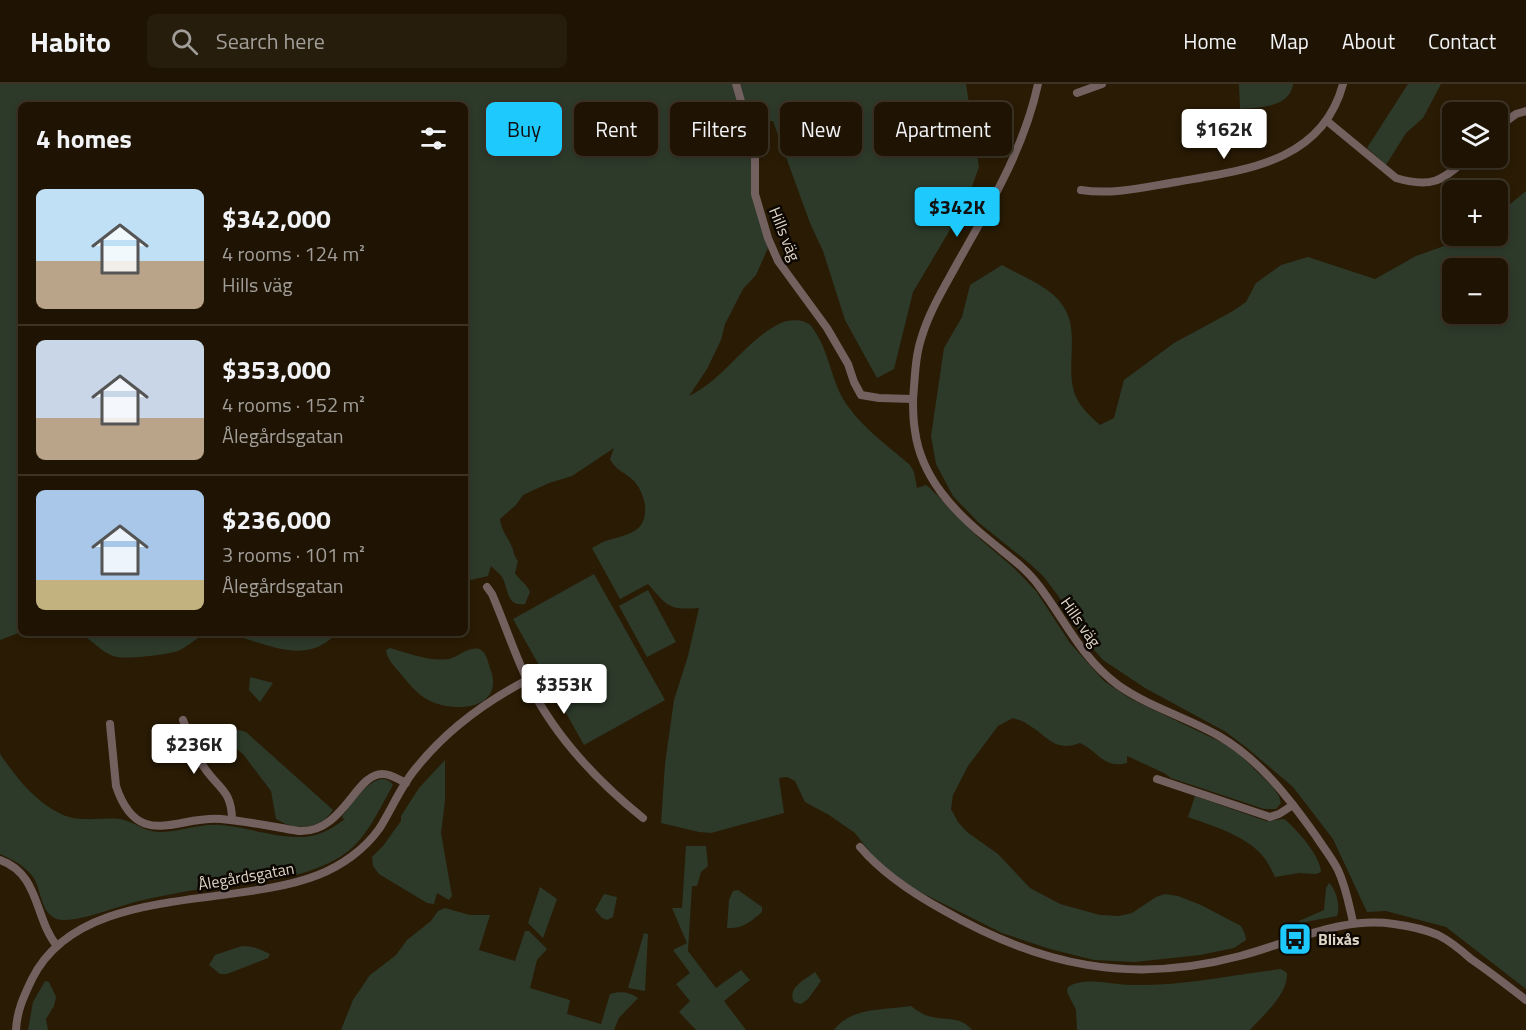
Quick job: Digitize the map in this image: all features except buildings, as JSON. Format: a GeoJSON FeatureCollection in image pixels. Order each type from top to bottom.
{"type":"FeatureCollection","features":[{"type":"Feature","properties":{"kind":"street","name":"Hills väg"},"geometry":{"type":"LineString","coordinates":[[736,84],[755,149],[755,194],[768,238],[778,261],[827,328],[848,364],[861,394],[879,398],[913,399]]}},
{"type":"Feature","properties":{"kind":"street","name":"Hills väg"},"geometry":{"type":"LineString","coordinates":[[1038,84],[1018,149],[999,189],[932,309],[922,336],[916,362],[913,399],[915,432],[926,468],[933,483],[964,517],[1038,585],[1069,632],[1095,665],[1132,694],[1221,737],[1263,770],[1293,805],[1335,864],[1344,886],[1353,922]]}},
{"type":"Feature","properties":{"kind":"street"},"geometry":{"type":"LineString","coordinates":[[1077,93],[1102,84]]}},
{"type":"Feature","properties":{"kind":"street"},"geometry":{"type":"LineString","coordinates":[[1081,190],[1100,193],[1121,190],[1250,168],[1272,162],[1294,151],[1327,121],[1343,84]]}},
{"type":"Feature","properties":{"kind":"street"},"geometry":{"type":"LineString","coordinates":[[1508,120],[1526,111]]}},
{"type":"Feature","properties":{"kind":"street"},"geometry":{"type":"LineString","coordinates":[[1327,121],[1396,178],[1409,182],[1433,183],[1455,168]]}},
{"type":"Feature","properties":{"kind":"street"},"geometry":{"type":"LineString","coordinates":[[487,587],[538,700],[569,745],[643,818]]}},
{"type":"Feature","properties":{"kind":"street","name":"Ålegårdsgatan"},"geometry":{"type":"LineString","coordinates":[[16,1030],[19,1006],[37,970],[57,946],[84,927],[111,916],[149,907],[291,883],[328,870],[356,854],[378,831],[423,759],[451,733],[502,693],[527,680]]}},
{"type":"Feature","properties":{"kind":"street"},"geometry":{"type":"LineString","coordinates":[[183,720],[203,765],[228,795],[232,820]]}},
{"type":"Feature","properties":{"kind":"street"},"geometry":{"type":"LineString","coordinates":[[110,724],[116,786],[122,800],[135,817],[148,824],[161,827],[215,818],[299,831],[316,829],[330,823],[360,788],[375,776],[387,774],[406,783]]}},
{"type":"Feature","properties":{"kind":"street"},"geometry":{"type":"LineString","coordinates":[[1157,779],[1270,817],[1293,805]]}},
{"type":"Feature","properties":{"kind":"street"},"geometry":{"type":"LineString","coordinates":[[860,847],[884,873],[958,919],[1016,945],[1071,963],[1136,970],[1185,968],[1241,956],[1353,922],[1392,923],[1438,936],[1526,1000]]}},
{"type":"Feature","properties":{"kind":"street"},"geometry":{"type":"LineString","coordinates":[[0,860],[20,873],[31,886],[50,937],[57,946]]}},
{"type":"Feature","properties":{"kind":"green space"},"geometry":{"type":"Polygon","coordinates":[[[0,84],[966,84],[969,102],[874,102],[874,156],[977,156],[979,167],[966,203],[913,292],[894,369],[877,378],[845,320],[823,251],[810,223],[786,156],[862,156],[862,102],[780,102],[780,140],[773,121],[768,121],[768,102],[670,102],[670,156],[752,156],[754,201],[768,248],[756,275],[743,289],[725,324],[721,340],[707,369],[689,396],[714,380],[768,330],[792,320],[805,322],[811,326],[825,352],[842,397],[856,416],[873,434],[910,465],[917,488],[926,485],[930,488],[1036,591],[1070,643],[1104,681],[1131,699],[1225,744],[1272,786],[1281,803],[1276,809],[1264,809],[1171,778],[1127,756],[1127,763],[1113,764],[1080,743],[1071,746],[1057,744],[1034,728],[1013,718],[998,726],[968,766],[953,795],[951,809],[967,832],[998,854],[1030,888],[1060,904],[1100,915],[1119,916],[1132,913],[1156,897],[1165,894],[1178,896],[1241,926],[1245,934],[1246,940],[1234,948],[1200,955],[1135,962],[1094,960],[1050,949],[1002,933],[918,891],[883,869],[855,833],[805,802],[795,781],[787,777],[779,778],[784,813],[711,833],[661,823],[665,764],[674,700],[688,656],[699,608],[681,608],[670,605],[660,598],[648,584],[620,599],[592,548],[640,527],[645,515],[644,499],[638,487],[634,481],[615,467],[610,459],[614,448],[572,476],[523,495],[516,505],[500,519],[503,531],[518,561],[515,573],[530,592],[525,604],[514,603],[511,600],[502,577],[491,566],[488,576],[471,580],[468,577],[468,102],[18,102],[18,633],[0,640],[0,84]]]}},
{"type":"Feature","properties":{"kind":"green space"},"geometry":{"type":"Polygon","coordinates":[[[1239,84],[1293,84],[1291,92],[1280,102],[1264,107],[1240,109],[1239,84]]]}},
{"type":"Feature","properties":{"kind":"green space"},"geometry":{"type":"Polygon","coordinates":[[[1408,84],[1441,84],[1423,118],[1406,133],[1386,165],[1367,148],[1408,84]]]}},
{"type":"Feature","properties":{"kind":"green space"},"geometry":{"type":"Polygon","coordinates":[[[1526,191],[1526,989],[1446,927],[1386,911],[1367,912],[1333,839],[1293,787],[1226,732],[1145,688],[1103,660],[1086,641],[1044,577],[978,522],[953,496],[936,464],[931,436],[944,348],[962,317],[970,285],[1002,265],[1043,287],[1063,306],[1071,327],[1071,375],[1076,397],[1083,409],[1100,425],[1114,418],[1124,380],[1174,343],[1246,302],[1256,283],[1281,265],[1308,257],[1375,279],[1416,256],[1444,246],[1508,246],[1508,206],[1526,191]]]}},
{"type":"Feature","properties":{"kind":"green space"},"geometry":{"type":"Polygon","coordinates":[[[594,574],[665,700],[584,745],[513,619],[594,574]]]}},
{"type":"Feature","properties":{"kind":"green space"},"geometry":{"type":"Polygon","coordinates":[[[648,590],[676,642],[647,657],[619,606],[648,590]]]}},
{"type":"Feature","properties":{"kind":"green space"},"geometry":{"type":"Polygon","coordinates":[[[84,636],[202,636],[178,651],[123,657],[106,653],[84,636]]]}},
{"type":"Feature","properties":{"kind":"green space"},"geometry":{"type":"Polygon","coordinates":[[[236,636],[334,636],[315,648],[280,649],[236,636]]]}},
{"type":"Feature","properties":{"kind":"green space"},"geometry":{"type":"Polygon","coordinates":[[[390,648],[442,660],[471,649],[479,649],[485,654],[490,668],[493,681],[492,691],[478,703],[468,706],[446,706],[430,701],[416,691],[393,665],[386,650],[390,648]]]}},
{"type":"Feature","properties":{"kind":"green space"},"geometry":{"type":"Polygon","coordinates":[[[250,677],[273,683],[260,702],[249,690],[250,677]]]}},
{"type":"Feature","properties":{"kind":"green space"},"geometry":{"type":"Polygon","coordinates":[[[239,730],[246,732],[333,810],[328,817],[314,825],[299,827],[276,819],[271,791],[243,754],[234,747],[232,733],[239,730]]]}},
{"type":"Feature","properties":{"kind":"green space"},"geometry":{"type":"Polygon","coordinates":[[[0,754],[19,780],[34,795],[61,814],[83,819],[120,819],[159,832],[222,825],[284,836],[315,835],[345,819],[342,818],[343,815],[373,782],[380,779],[387,780],[393,785],[371,825],[357,843],[340,857],[323,866],[269,881],[194,890],[136,902],[82,918],[64,920],[57,919],[47,912],[36,882],[30,873],[18,863],[0,854],[0,754]]]}},
{"type":"Feature","properties":{"kind":"green space"},"geometry":{"type":"Polygon","coordinates":[[[445,760],[445,801],[441,833],[452,896],[449,900],[437,893],[434,904],[427,903],[379,874],[373,866],[372,857],[401,821],[401,816],[419,788],[445,760]]]}},
{"type":"Feature","properties":{"kind":"green space"},"geometry":{"type":"Polygon","coordinates":[[[1195,796],[1266,821],[1284,819],[1313,851],[1321,872],[1275,877],[1269,865],[1253,846],[1226,831],[1188,817],[1195,796]]]}},
{"type":"Feature","properties":{"kind":"green space"},"geometry":{"type":"Polygon","coordinates":[[[686,846],[706,846],[708,866],[701,872],[697,886],[692,886],[688,951],[716,988],[741,970],[750,980],[724,1001],[746,1030],[696,1030],[679,1012],[690,1001],[676,984],[690,973],[673,950],[687,943],[672,908],[682,908],[686,846]]]}},
{"type":"Feature","properties":{"kind":"green space"},"geometry":{"type":"Polygon","coordinates":[[[1329,883],[1337,898],[1337,916],[1300,923],[1299,921],[1324,910],[1326,888],[1329,883]]]}},
{"type":"Feature","properties":{"kind":"green space"},"geometry":{"type":"Polygon","coordinates":[[[540,887],[557,899],[543,938],[528,923],[540,887]]]}},
{"type":"Feature","properties":{"kind":"green space"},"geometry":{"type":"Polygon","coordinates":[[[738,890],[762,907],[762,912],[742,926],[727,928],[729,900],[733,891],[738,890]]]}},
{"type":"Feature","properties":{"kind":"green space"},"geometry":{"type":"Polygon","coordinates":[[[604,894],[617,897],[613,917],[607,920],[595,910],[604,894]]]}},
{"type":"Feature","properties":{"kind":"green space"},"geometry":{"type":"Polygon","coordinates":[[[445,908],[470,915],[490,915],[479,950],[515,961],[525,931],[529,931],[547,949],[537,960],[530,988],[570,1000],[567,1014],[601,1024],[610,994],[632,994],[638,998],[619,1018],[614,1030],[341,1030],[353,1000],[370,975],[396,955],[407,940],[431,921],[438,911],[445,908]]]}},
{"type":"Feature","properties":{"kind":"green space"},"geometry":{"type":"Polygon","coordinates":[[[644,933],[648,934],[645,991],[628,988],[644,933]]]}},
{"type":"Feature","properties":{"kind":"green space"},"geometry":{"type":"Polygon","coordinates":[[[242,946],[256,948],[270,954],[268,958],[227,974],[220,974],[209,965],[215,955],[242,946]]]}},
{"type":"Feature","properties":{"kind":"green space"},"geometry":{"type":"Polygon","coordinates":[[[1281,969],[1287,973],[1279,997],[1250,1030],[1077,1030],[1076,1010],[1067,992],[1068,987],[1082,982],[1131,985],[1169,984],[1281,969]]]}},
{"type":"Feature","properties":{"kind":"green space"},"geometry":{"type":"Polygon","coordinates":[[[815,972],[821,981],[808,999],[801,1004],[794,1002],[792,997],[795,988],[815,972]]]}},
{"type":"Feature","properties":{"kind":"green space"},"geometry":{"type":"Polygon","coordinates":[[[45,981],[49,982],[56,997],[54,1006],[46,1019],[48,1030],[28,1030],[33,1002],[45,981]]]}},
{"type":"Feature","properties":{"kind":"green space"},"geometry":{"type":"Polygon","coordinates":[[[911,1006],[928,1016],[962,1022],[972,1030],[834,1030],[841,1023],[859,1013],[911,1006]]]}},
{"type":"Feature","properties":{"kind":"place","name":"Blixås"},"geometry":{"type":"Point","coordinates":[1295,939]}}]}
